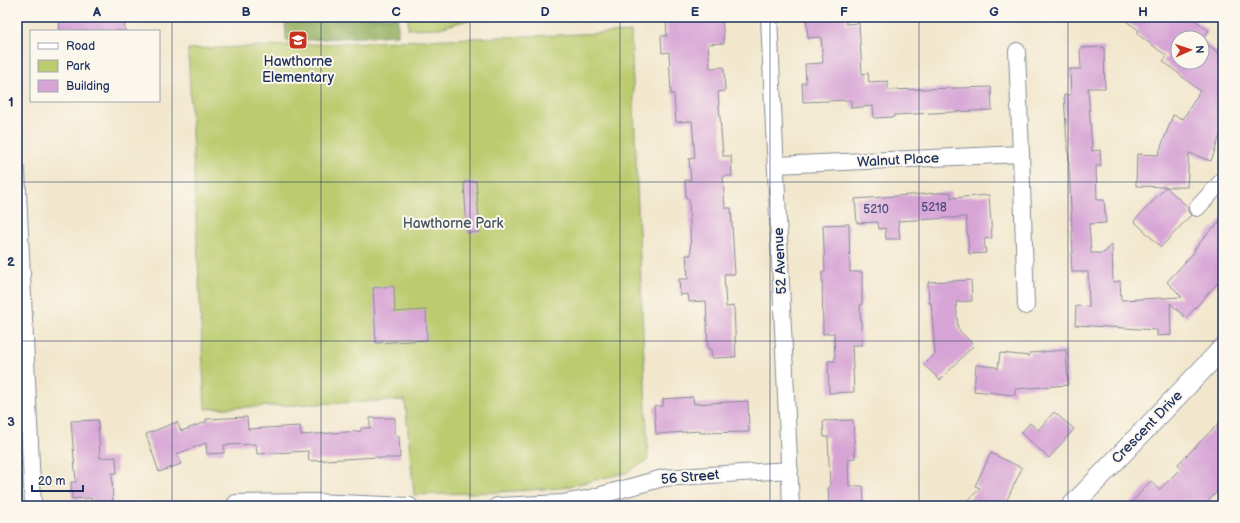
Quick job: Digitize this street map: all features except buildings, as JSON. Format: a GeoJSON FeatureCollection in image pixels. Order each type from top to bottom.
{"type":"FeatureCollection","features":[{"type":"Feature","properties":{"kind":"street","name":"52 Avenue"},"geometry":{"type":"LineString","coordinates":[[769,17],[791,506]]}},
{"type":"Feature","properties":{"kind":"street"},"geometry":{"type":"LineString","coordinates":[[1017,51],[1026,306]]}},
{"type":"Feature","properties":{"kind":"street","name":"Walnut Place"},"geometry":{"type":"LineString","coordinates":[[776,165],[1021,154]]}},
{"type":"Feature","properties":{"kind":"street"},"geometry":{"type":"LineString","coordinates":[[17,172],[22,375],[33,506]]}},
{"type":"Feature","properties":{"kind":"street"},"geometry":{"type":"LineString","coordinates":[[1197,208],[1223,180]]}},
{"type":"Feature","properties":{"kind":"street","name":"Crescent Drive"},"geometry":{"type":"LineString","coordinates":[[1072,506],[1223,348]]}},
{"type":"Feature","properties":{"kind":"street","name":"56 Street"},"geometry":{"type":"LineString","coordinates":[[497,506],[587,502],[663,478],[790,470]]}},
{"type":"Feature","properties":{"kind":"street"},"geometry":{"type":"LineString","coordinates":[[236,505],[315,502],[410,506]]}},
{"type":"Feature","properties":{"kind":"green space"},"geometry":{"type":"Polygon","coordinates":[[[285,17],[398,17],[398,35],[286,41],[285,17]]]}},
{"type":"Feature","properties":{"kind":"green space"},"geometry":{"type":"Polygon","coordinates":[[[408,17],[478,17],[440,28],[408,29],[408,17]]]}},
{"type":"Feature","properties":{"kind":"green space","name":"Hawthorne Park"},"geometry":{"type":"Polygon","coordinates":[[[631,32],[648,460],[625,473],[561,488],[414,495],[405,400],[205,409],[188,49],[631,32]]]}},
{"type":"Feature","properties":{"kind":"place","name":"Hawthorne Elementary"},"geometry":{"type":"Point","coordinates":[298,40]}}]}
